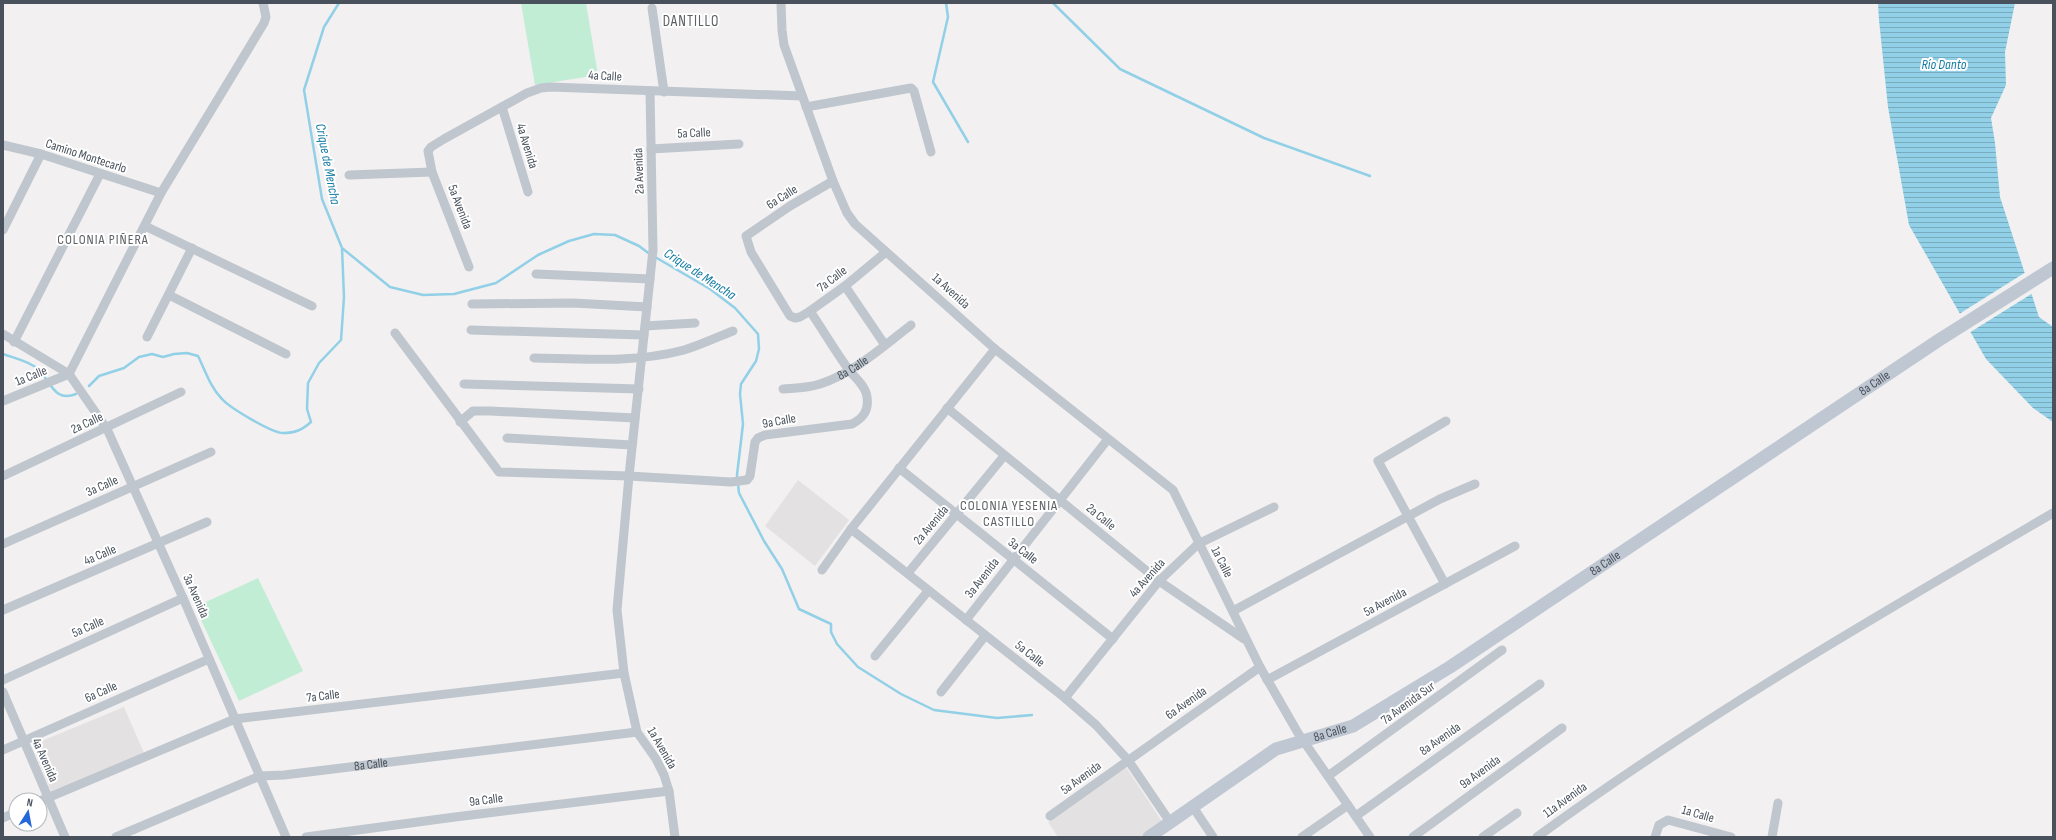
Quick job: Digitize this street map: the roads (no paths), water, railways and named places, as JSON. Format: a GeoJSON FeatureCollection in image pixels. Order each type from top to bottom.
{"type":"FeatureCollection","features":[{"type":"Feature","properties":{"kind":"street"},"geometry":{"type":"LineString","coordinates":[[3,334],[66,376],[161,193],[264,23],[266,16],[263,3]]}},
{"type":"Feature","properties":{"kind":"street","name":"1a Avenida"},"geometry":{"type":"LineString","coordinates":[[782,3],[782,30],[784,45],[833,181],[847,213],[855,224],[946,304],[994,349]]}},
{"type":"Feature","properties":{"kind":"street"},"geometry":{"type":"LineString","coordinates":[[652,8],[664,92]]}},
{"type":"Feature","properties":{"kind":"street","name":"4a Calle"},"geometry":{"type":"LineString","coordinates":[[428,156],[431,147],[527,93],[541,88],[802,96]]}},
{"type":"Feature","properties":{"kind":"street"},"geometry":{"type":"LineString","coordinates":[[806,107],[911,88],[914,91],[931,152]]}},
{"type":"Feature","properties":{"kind":"street","name":"2a Avenida"},"geometry":{"type":"LineString","coordinates":[[629,476],[653,250],[650,91]]}},
{"type":"Feature","properties":{"kind":"street","name":"4a Avenida"},"geometry":{"type":"LineString","coordinates":[[502,107],[528,192]]}},
{"type":"Feature","properties":{"kind":"street","name":"5a Calle"},"geometry":{"type":"LineString","coordinates":[[651,149],[739,144]]}},
{"type":"Feature","properties":{"kind":"street","name":"Camino Montecarlo"},"geometry":{"type":"LineString","coordinates":[[3,145],[40,154],[161,193]]}},
{"type":"Feature","properties":{"kind":"street"},"geometry":{"type":"LineString","coordinates":[[3,230],[40,154]]}},
{"type":"Feature","properties":{"kind":"street","name":"5a Avenida"},"geometry":{"type":"LineString","coordinates":[[428,156],[432,172],[469,267]]}},
{"type":"Feature","properties":{"kind":"street"},"geometry":{"type":"LineString","coordinates":[[348,175],[432,172]]}},
{"type":"Feature","properties":{"kind":"street"},"geometry":{"type":"LineString","coordinates":[[14,342],[100,174]]}},
{"type":"Feature","properties":{"kind":"street","name":"6a Calle"},"geometry":{"type":"LineString","coordinates":[[790,316],[751,252],[746,236],[790,206],[833,181]]}},
{"type":"Feature","properties":{"kind":"street"},"geometry":{"type":"LineString","coordinates":[[145,226],[312,306]]}},
{"type":"Feature","properties":{"kind":"street"},"geometry":{"type":"LineString","coordinates":[[148,337],[192,248]]}},
{"type":"Feature","properties":{"kind":"street","name":"7a Calle"},"geometry":{"type":"LineString","coordinates":[[790,316],[795,318],[800,317],[845,286],[886,252]]}},
{"type":"Feature","properties":{"kind":"street","name":"8a Calle"},"geometry":{"type":"LineString","coordinates":[[1149,837],[1276,749],[1353,726],[1450,667],[1939,340],[2053,268]]}},
{"type":"Feature","properties":{"kind":"street"},"geometry":{"type":"LineString","coordinates":[[536,274],[650,278]]}},
{"type":"Feature","properties":{"kind":"street"},"geometry":{"type":"LineString","coordinates":[[845,286],[885,345]]}},
{"type":"Feature","properties":{"kind":"street"},"geometry":{"type":"LineString","coordinates":[[169,295],[286,354]]}},
{"type":"Feature","properties":{"kind":"street"},"geometry":{"type":"LineString","coordinates":[[472,304],[573,303],[647,307]]}},
{"type":"Feature","properties":{"kind":"street"},"geometry":{"type":"LineString","coordinates":[[810,310],[849,370]]}},
{"type":"Feature","properties":{"kind":"street"},"geometry":{"type":"LineString","coordinates":[[471,330],[645,331],[695,323]]}},
{"type":"Feature","properties":{"kind":"street","name":"8a Calle"},"geometry":{"type":"LineString","coordinates":[[784,390],[808,387],[822,383],[849,370],[911,325]]}},
{"type":"Feature","properties":{"kind":"street"},"geometry":{"type":"LineString","coordinates":[[534,358],[596,359],[642,357],[684,350],[733,331]]}},
{"type":"Feature","properties":{"kind":"street"},"geometry":{"type":"LineString","coordinates":[[395,333],[460,422],[499,472],[629,476]]}},
{"type":"Feature","properties":{"kind":"street"},"geometry":{"type":"LineString","coordinates":[[822,570],[851,529],[994,349]]}},
{"type":"Feature","properties":{"kind":"street","name":"1a Calle"},"geometry":{"type":"LineString","coordinates":[[994,349],[1173,490],[1198,544],[1233,611],[1244,639],[1260,668],[1304,740],[1370,837]]}},
{"type":"Feature","properties":{"kind":"street","name":"9a Calle"},"geometry":{"type":"LineString","coordinates":[[629,476],[731,482],[743,481],[750,476],[755,442],[758,438],[765,435],[852,424],[860,420],[867,409],[867,396],[863,387],[849,370]]}},
{"type":"Feature","properties":{"kind":"street","name":"1a Calle"},"geometry":{"type":"LineString","coordinates":[[3,401],[66,376]]}},
{"type":"Feature","properties":{"kind":"street","name":"3a Avenida"},"geometry":{"type":"LineString","coordinates":[[66,376],[107,429],[183,598],[286,837]]}},
{"type":"Feature","properties":{"kind":"street"},"geometry":{"type":"LineString","coordinates":[[464,384],[639,389]]}},
{"type":"Feature","properties":{"kind":"street","name":"2a Calle"},"geometry":{"type":"LineString","coordinates":[[3,476],[107,429],[181,392]]}},
{"type":"Feature","properties":{"kind":"street","name":"2a Calle"},"geometry":{"type":"LineString","coordinates":[[947,408],[1159,581],[1244,639]]}},
{"type":"Feature","properties":{"kind":"street"},"geometry":{"type":"LineString","coordinates":[[460,422],[474,411],[635,418]]}},
{"type":"Feature","properties":{"kind":"street"},"geometry":{"type":"LineString","coordinates":[[1445,584],[1378,461],[1446,421]]}},
{"type":"Feature","properties":{"kind":"street"},"geometry":{"type":"LineString","coordinates":[[507,438],[632,445]]}},
{"type":"Feature","properties":{"kind":"street","name":"3a Avenida"},"geometry":{"type":"LineString","coordinates":[[966,620],[1108,439]]}},
{"type":"Feature","properties":{"kind":"street","name":"3a Calle"},"geometry":{"type":"LineString","coordinates":[[3,544],[211,452]]}},
{"type":"Feature","properties":{"kind":"street","name":"2a Avenida"},"geometry":{"type":"LineString","coordinates":[[908,574],[1004,456]]}},
{"type":"Feature","properties":{"kind":"street","name":"3a Calle"},"geometry":{"type":"LineString","coordinates":[[899,468],[1113,639]]}},
{"type":"Feature","properties":{"kind":"street","name":"1a Avenida"},"geometry":{"type":"LineString","coordinates":[[629,476],[618,590],[618,610],[624,673],[637,732],[660,767],[669,791],[675,837]]}},
{"type":"Feature","properties":{"kind":"street"},"geometry":{"type":"LineString","coordinates":[[1233,611],[1451,493],[1475,484]]}},
{"type":"Feature","properties":{"kind":"street","name":"4a Avenida"},"geometry":{"type":"LineString","coordinates":[[1065,698],[1159,581],[1198,544],[1274,508]]}},
{"type":"Feature","properties":{"kind":"street","name":"11a Avenida"},"geometry":{"type":"LineString","coordinates":[[1537,837],[1609,784],[1828,645],[2053,513]]}},
{"type":"Feature","properties":{"kind":"street","name":"4a Calle"},"geometry":{"type":"LineString","coordinates":[[3,610],[207,522]]}},
{"type":"Feature","properties":{"kind":"street","name":"5a Calle"},"geometry":{"type":"LineString","coordinates":[[851,529],[1065,698],[1096,725],[1128,760],[1170,822]]}},
{"type":"Feature","properties":{"kind":"street","name":"5a Avenida"},"geometry":{"type":"LineString","coordinates":[[1267,680],[1515,546]]}},
{"type":"Feature","properties":{"kind":"street"},"geometry":{"type":"LineString","coordinates":[[875,656],[928,591]]}},
{"type":"Feature","properties":{"kind":"street","name":"5a Calle"},"geometry":{"type":"LineString","coordinates":[[3,680],[183,598]]}},
{"type":"Feature","properties":{"kind":"street"},"geometry":{"type":"LineString","coordinates":[[941,692],[985,636]]}},
{"type":"Feature","properties":{"kind":"street","name":"7a Avenida Sur"},"geometry":{"type":"LineString","coordinates":[[1328,776],[1502,650]]}},
{"type":"Feature","properties":{"kind":"street","name":"6a Calle"},"geometry":{"type":"LineString","coordinates":[[3,750],[209,659]]}},
{"type":"Feature","properties":{"kind":"street","name":"6a Avenida"},"geometry":{"type":"LineString","coordinates":[[1128,760],[1260,668]]}},
{"type":"Feature","properties":{"kind":"street","name":"7a Calle"},"geometry":{"type":"LineString","coordinates":[[48,798],[235,719],[624,673]]}},
{"type":"Feature","properties":{"kind":"street","name":"8a Avenida"},"geometry":{"type":"LineString","coordinates":[[1356,816],[1540,684]]}},
{"type":"Feature","properties":{"kind":"street","name":"4a Avenida"},"geometry":{"type":"LineString","coordinates":[[3,692],[23,741],[41,792]]}},
{"type":"Feature","properties":{"kind":"street","name":"9a Avenida"},"geometry":{"type":"LineString","coordinates":[[1413,837],[1562,728]]}},
{"type":"Feature","properties":{"kind":"street","name":"8a Calle"},"geometry":{"type":"LineString","coordinates":[[116,837],[260,776],[284,775],[637,732]]}},
{"type":"Feature","properties":{"kind":"street","name":"5a Avenida"},"geometry":{"type":"LineString","coordinates":[[1050,816],[1128,760]]}},
{"type":"Feature","properties":{"kind":"street","name":"9a Calle"},"geometry":{"type":"LineString","coordinates":[[306,837],[669,791]]}},
{"type":"Feature","properties":{"kind":"street"},"geometry":{"type":"LineString","coordinates":[[1772,837],[1778,803]]}},
{"type":"Feature","properties":{"kind":"street"},"geometry":{"type":"LineString","coordinates":[[1302,837],[1348,805]]}},
{"type":"Feature","properties":{"kind":"street","name":"4a Avenida"},"geometry":{"type":"LineString","coordinates":[[48,807],[65,837]]}},
{"type":"Feature","properties":{"kind":"street"},"geometry":{"type":"LineString","coordinates":[[1192,807],[1213,837]]}},
{"type":"Feature","properties":{"kind":"street"},"geometry":{"type":"LineString","coordinates":[[1483,837],[1517,813]]}},
{"type":"Feature","properties":{"kind":"street","name":"1a Calle"},"geometry":{"type":"LineString","coordinates":[[1655,837],[1659,825],[1668,820],[1731,837]]}},
{"type":"Feature","properties":{"kind":"water","name":"Río Danto"},"geometry":{"type":"Polygon","coordinates":[[[1878,3],[2015,3],[2005,52],[2006,85],[1991,118],[2000,197],[2039,317],[2053,327],[2053,422],[2033,408],[1986,359],[1909,225],[1888,107],[1878,3]]]}},
{"type":"Feature","properties":{"kind":"waterway","name":"Crique de Mencha"},"geometry":{"type":"LineString","coordinates":[[339,3],[324,27],[304,90],[322,199],[342,248],[390,287],[423,295],[454,294],[496,283],[538,255],[569,241],[594,234],[615,235],[639,246],[651,255]]}},
{"type":"Feature","properties":{"kind":"waterway"},"geometry":{"type":"LineString","coordinates":[[946,3],[948,17],[933,82],[968,142]]}},
{"type":"Feature","properties":{"kind":"waterway"},"geometry":{"type":"LineString","coordinates":[[1053,3],[1120,69],[1264,138],[1370,176]]}},
{"type":"Feature","properties":{"kind":"waterway"},"geometry":{"type":"LineString","coordinates":[[89,386],[99,376],[124,368],[139,357],[152,354],[163,357],[187,353],[198,356],[214,389],[222,399],[233,408],[261,425],[278,432],[295,432],[305,427],[311,422],[307,409],[308,383],[319,363],[341,340],[344,297],[342,248]]}},
{"type":"Feature","properties":{"kind":"waterway","name":"Crique de Mencha"},"geometry":{"type":"LineString","coordinates":[[655,257],[710,289],[735,308],[758,334],[759,349],[756,361],[741,384],[740,394],[743,424],[737,475],[739,493],[764,541],[782,569],[799,609],[831,624],[831,632],[837,644],[858,667],[901,694],[934,710],[997,718],[1032,715]]}},
{"type":"Feature","properties":{"kind":"waterway"},"geometry":{"type":"LineString","coordinates":[[3,354],[34,366],[54,389],[63,396],[76,394]]}},
{"type":"Feature","properties":{"kind":"district","name":"DANTILLO"},"geometry":{"type":"Point","coordinates":[691,21]}},
{"type":"Feature","properties":{"kind":"district","name":"COLONIA PIÑERA"},"geometry":{"type":"Point","coordinates":[103,239]}},
{"type":"Feature","properties":{"kind":"district","name":"COLONIA YESENIA CASTILLO"},"geometry":{"type":"Point","coordinates":[1009,514]}}]}
